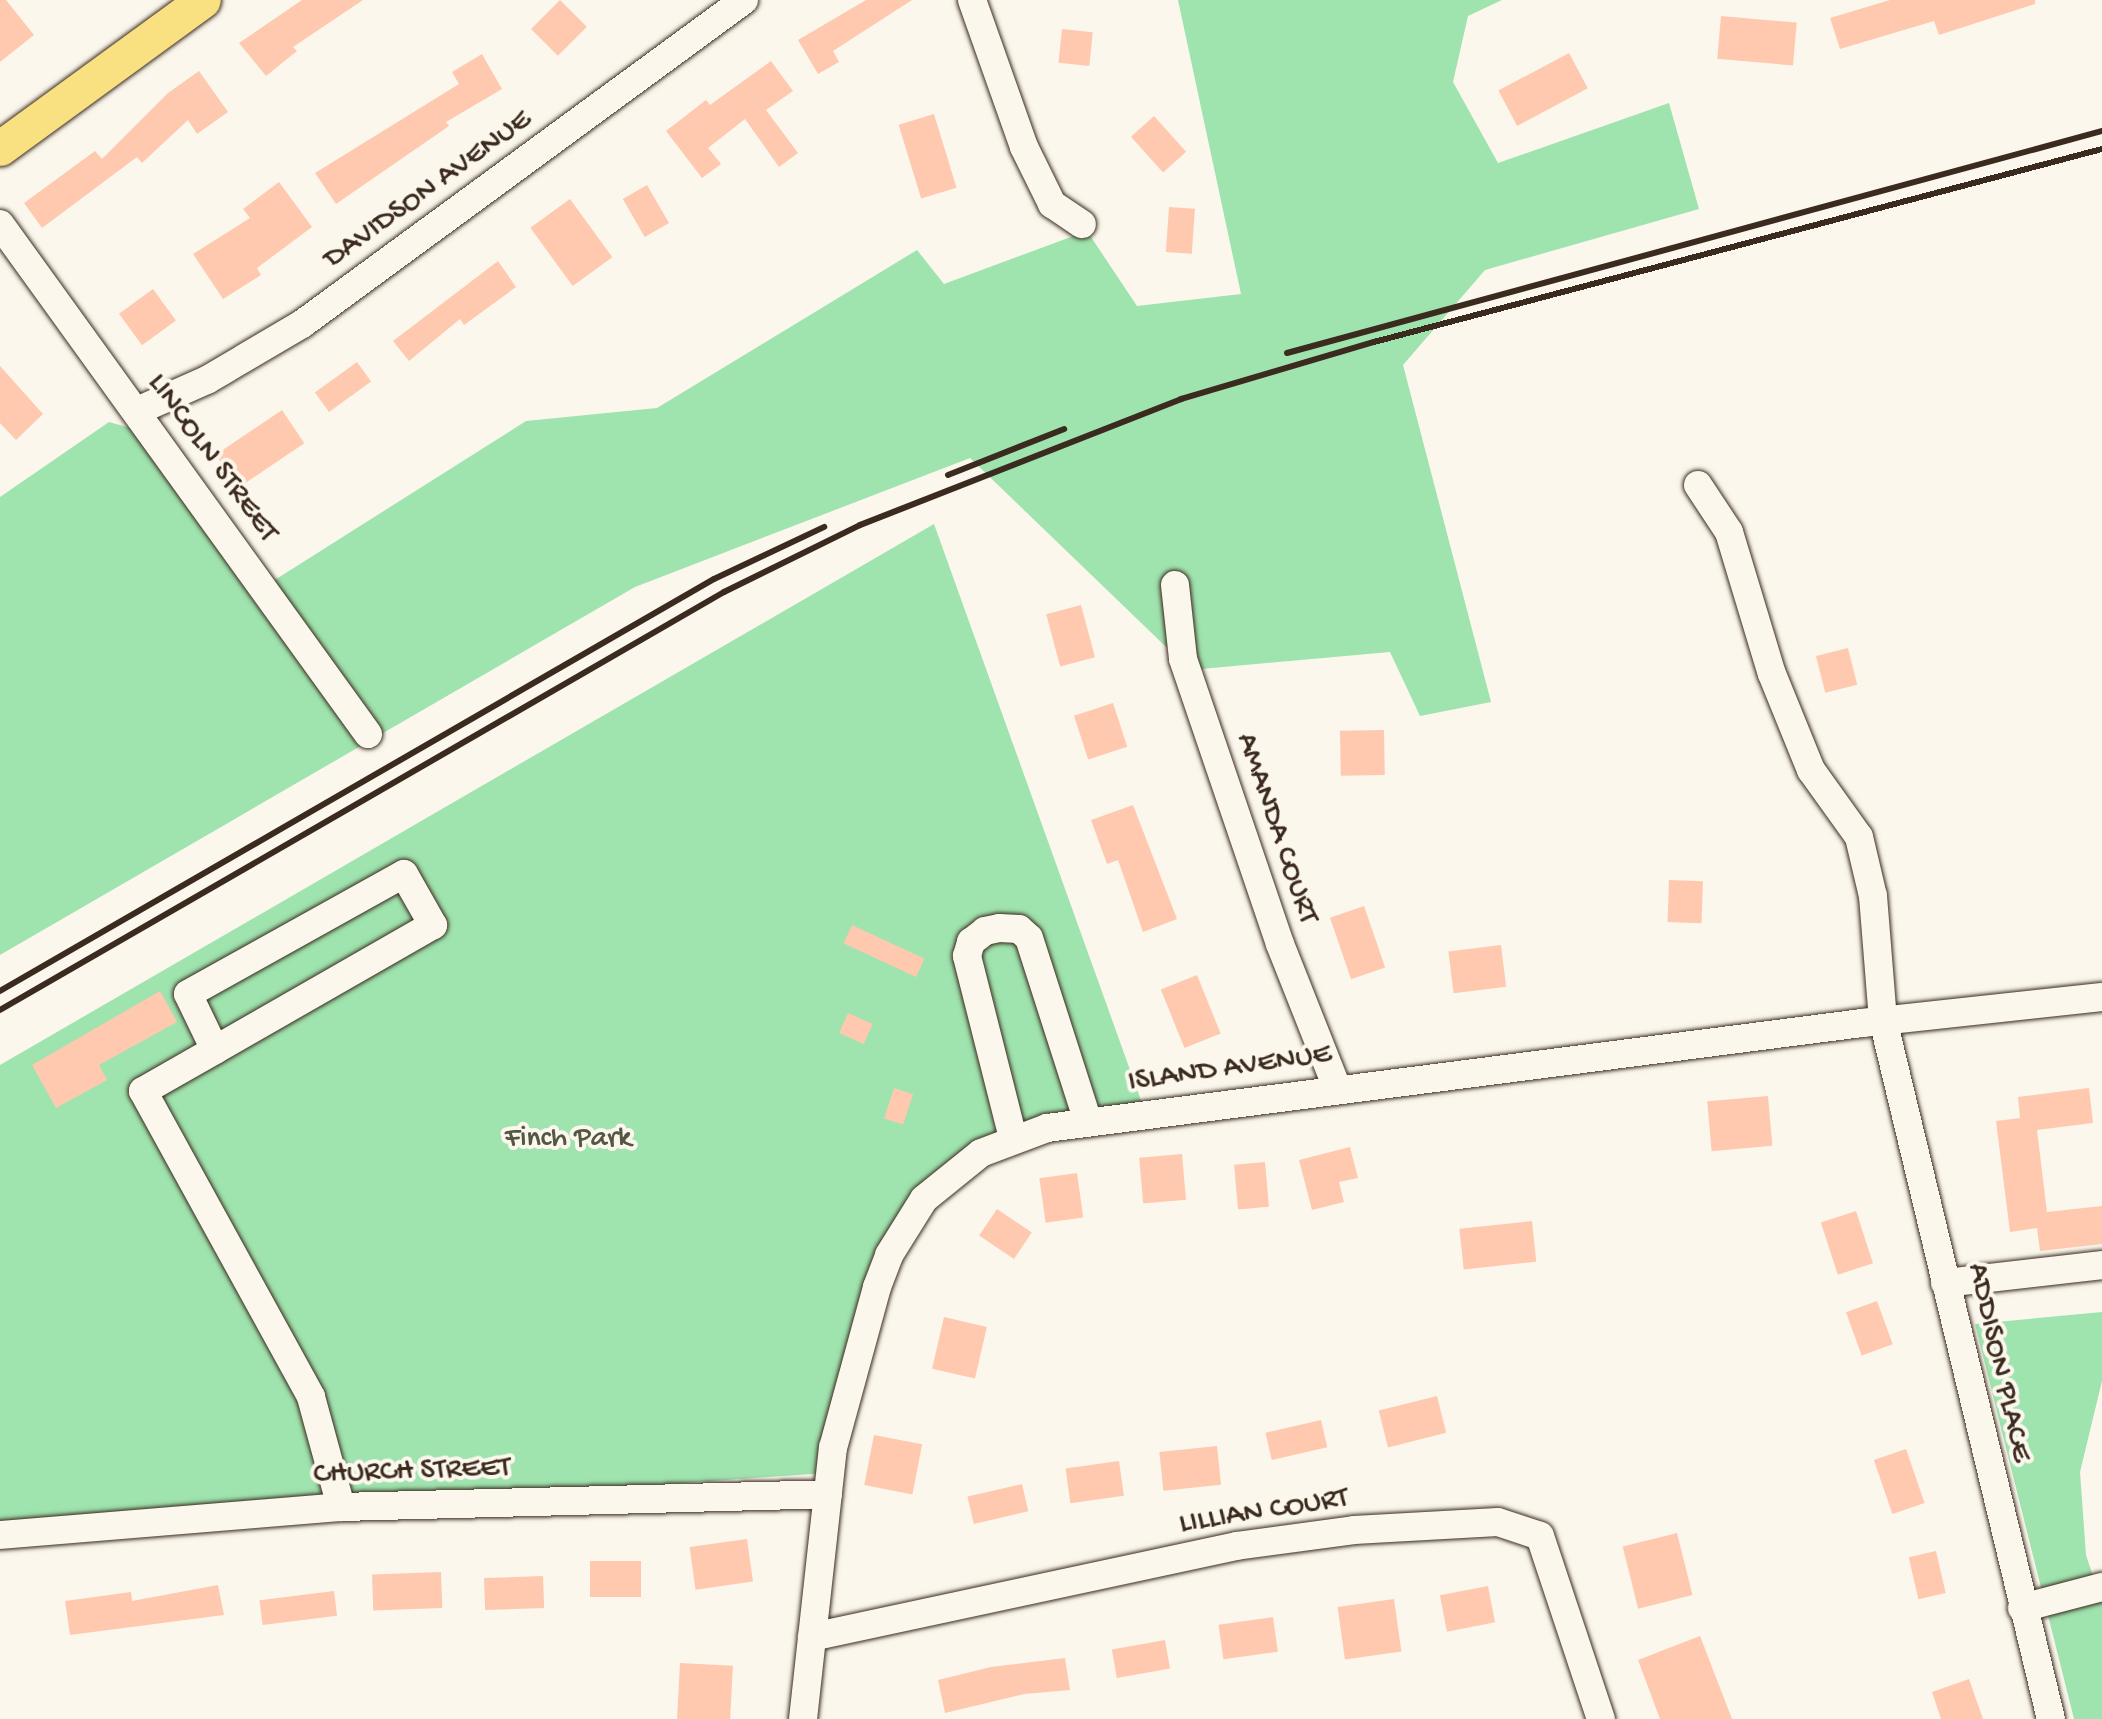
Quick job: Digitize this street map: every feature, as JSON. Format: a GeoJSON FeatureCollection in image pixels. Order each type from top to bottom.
{"type":"FeatureCollection","features":[{"type":"Feature","properties":{"kind":"main road"},"geometry":{"type":"LineString","coordinates":[[0,148],[203,0]]}},
{"type":"Feature","properties":{"kind":"street","name":"DAVIDSON AVENUE"},"geometry":{"type":"LineString","coordinates":[[137,410],[207,380],[302,324],[744,0]]}},
{"type":"Feature","properties":{"kind":"street"},"geometry":{"type":"LineString","coordinates":[[972,0],[1024,146],[1045,190],[1052,204],[1082,224]]}},
{"type":"Feature","properties":{"kind":"street","name":"LINCOLN STREET"},"geometry":{"type":"LineString","coordinates":[[0,224],[368,734]]}},
{"type":"Feature","properties":{"kind":"street","name":"ADDISON PLACE"},"geometry":{"type":"LineString","coordinates":[[1698,485],[1729,532],[1772,674],[1811,770],[1859,837],[1874,896],[1882,1020],[2051,1719]]}},
{"type":"Feature","properties":{"kind":"street","name":"AMANDA COURT"},"geometry":{"type":"LineString","coordinates":[[1175,585],[1183,659],[1280,944],[1337,1088]]}},
{"type":"Feature","properties":{"kind":"street"},"geometry":{"type":"LineString","coordinates":[[214,1050],[188,994],[404,874],[433,925],[214,1050],[142,1091],[311,1397],[340,1507]]}},
{"type":"Feature","properties":{"kind":"street"},"geometry":{"type":"LineString","coordinates":[[1014,1138],[967,956],[971,942],[984,931],[1019,929],[1029,938],[1088,1122]]}},
{"type":"Feature","properties":{"kind":"street","name":"ISLAND AVENUE"},"geometry":{"type":"LineString","coordinates":[[803,1719],[833,1448],[889,1255],[924,1200],[950,1175],[1014,1138],[1088,1122],[1337,1088],[1882,1020],[2102,997]]}},
{"type":"Feature","properties":{"kind":"street"},"geometry":{"type":"LineString","coordinates":[[1945,1284],[2102,1266]]}},
{"type":"Feature","properties":{"kind":"street","name":"CHURCH STREET"},"geometry":{"type":"LineString","coordinates":[[0,1535],[340,1507],[828,1494]]}},
{"type":"Feature","properties":{"kind":"street","name":"LILLIAN COURT"},"geometry":{"type":"LineString","coordinates":[[812,1637],[1236,1546],[1354,1530],[1498,1522],[1540,1536],[1601,1719]]}},
{"type":"Feature","properties":{"kind":"street"},"geometry":{"type":"LineString","coordinates":[[2022,1608],[2102,1587]]}},
{"type":"Feature","properties":{"kind":"green space"},"geometry":{"type":"Polygon","coordinates":[[[1178,0],[1502,0],[1468,16],[1453,82],[1498,163],[1669,103],[1699,209],[1485,270],[1403,365],[1491,702],[1420,716],[1390,652],[1190,670],[970,458],[635,587],[0,955],[0,497],[109,422],[162,437],[270,583],[526,421],[657,408],[917,250],[944,284],[1087,231],[1137,306],[1241,294],[1178,0]]]}},
{"type":"Feature","properties":{"kind":"green space","name":"Finch Park"},"geometry":{"type":"Polygon","coordinates":[[[934,524],[1143,1106],[1038,1128],[914,1219],[826,1473],[0,1531],[0,1065],[934,524]]]}},
{"type":"Feature","properties":{"kind":"green space"},"geometry":{"type":"Polygon","coordinates":[[[2102,1312],[2102,1381],[2080,1472],[2086,1555],[2102,1604],[2102,1719],[2074,1719],[1975,1324],[2102,1312]]]}},
{"type":"Feature","properties":{"kind":"building"},"geometry":{"type":"Polygon","coordinates":[[[0,0],[6,0],[34,35],[0,62],[0,0]]]}},
{"type":"Feature","properties":{"kind":"building"},"geometry":{"type":"Polygon","coordinates":[[[302,0],[363,0],[293,47],[297,51],[266,76],[239,43],[302,0]]]}},
{"type":"Feature","properties":{"kind":"building"},"geometry":{"type":"Polygon","coordinates":[[[560,0],[587,27],[558,56],[531,29],[560,0]]]}},
{"type":"Feature","properties":{"kind":"building"},"geometry":{"type":"Polygon","coordinates":[[[866,0],[912,0],[833,51],[839,62],[818,74],[798,40],[866,0]]]}},
{"type":"Feature","properties":{"kind":"building"},"geometry":{"type":"Polygon","coordinates":[[[1890,0],[2035,0],[2035,4],[1939,35],[1934,21],[1840,49],[1830,18],[1890,0]]]}},
{"type":"Feature","properties":{"kind":"building"},"geometry":{"type":"Polygon","coordinates":[[[1721,16],[1797,23],[1793,65],[1717,59],[1721,16]]]}},
{"type":"Feature","properties":{"kind":"building"},"geometry":{"type":"Polygon","coordinates":[[[1062,29],[1093,32],[1089,66],[1058,63],[1062,29]]]}},
{"type":"Feature","properties":{"kind":"building"},"geometry":{"type":"Polygon","coordinates":[[[1569,53],[1588,88],[1517,126],[1498,91],[1569,53]]]}},
{"type":"Feature","properties":{"kind":"building"},"geometry":{"type":"Polygon","coordinates":[[[482,54],[502,89],[446,122],[449,126],[336,204],[315,173],[459,84],[452,72],[482,54]]]}},
{"type":"Feature","properties":{"kind":"building"},"geometry":{"type":"Polygon","coordinates":[[[771,61],[793,91],[766,110],[798,153],[779,167],[745,119],[708,148],[721,164],[702,178],[666,131],[706,100],[710,105],[771,61]]]}},
{"type":"Feature","properties":{"kind":"building"},"geometry":{"type":"Polygon","coordinates":[[[199,71],[228,112],[197,134],[188,120],[142,163],[137,157],[42,228],[24,203],[95,151],[102,159],[168,93],[199,71]]]}},
{"type":"Feature","properties":{"kind":"building"},"geometry":{"type":"Polygon","coordinates":[[[934,114],[957,188],[921,198],[899,125],[934,114]]]}},
{"type":"Feature","properties":{"kind":"building"},"geometry":{"type":"Polygon","coordinates":[[[1154,116],[1186,152],[1163,172],[1131,137],[1154,116]]]}},
{"type":"Feature","properties":{"kind":"building"},"geometry":{"type":"Polygon","coordinates":[[[279,182],[312,227],[257,268],[261,275],[223,299],[193,254],[250,218],[243,209],[279,182]]]}},
{"type":"Feature","properties":{"kind":"building"},"geometry":{"type":"Polygon","coordinates":[[[647,185],[669,223],[645,237],[623,199],[647,185]]]}},
{"type":"Feature","properties":{"kind":"building"},"geometry":{"type":"Polygon","coordinates":[[[570,199],[612,257],[573,286],[530,228],[570,199]]]}},
{"type":"Feature","properties":{"kind":"building"},"geometry":{"type":"Polygon","coordinates":[[[1169,207],[1195,209],[1192,254],[1166,252],[1169,207]]]}},
{"type":"Feature","properties":{"kind":"building"},"geometry":{"type":"Polygon","coordinates":[[[498,261],[516,287],[464,325],[460,319],[409,361],[393,341],[498,261]]]}},
{"type":"Feature","properties":{"kind":"building"},"geometry":{"type":"Polygon","coordinates":[[[153,289],[176,321],[142,345],[119,314],[153,289]]]}},
{"type":"Feature","properties":{"kind":"building"},"geometry":{"type":"Polygon","coordinates":[[[357,362],[371,381],[329,412],[315,393],[357,362]]]}},
{"type":"Feature","properties":{"kind":"building"},"geometry":{"type":"Polygon","coordinates":[[[0,366],[43,414],[16,440],[0,423],[0,366]]]}},
{"type":"Feature","properties":{"kind":"building"},"geometry":{"type":"Polygon","coordinates":[[[282,410],[304,443],[238,488],[216,455],[282,410]]]}},
{"type":"Feature","properties":{"kind":"building"},"geometry":{"type":"Polygon","coordinates":[[[1081,605],[1095,657],[1060,666],[1046,614],[1081,605]]]}},
{"type":"Feature","properties":{"kind":"building"},"geometry":{"type":"Polygon","coordinates":[[[1848,648],[1857,685],[1825,693],[1816,656],[1848,648]]]}},
{"type":"Feature","properties":{"kind":"building"},"geometry":{"type":"Polygon","coordinates":[[[1113,703],[1127,747],[1088,759],[1074,716],[1113,703]]]}},
{"type":"Feature","properties":{"kind":"building"},"geometry":{"type":"Polygon","coordinates":[[[1384,730],[1385,775],[1341,776],[1340,731],[1384,730]]]}},
{"type":"Feature","properties":{"kind":"building"},"geometry":{"type":"Polygon","coordinates":[[[1133,805],[1177,919],[1143,932],[1118,860],[1107,864],[1091,820],[1133,805]]]}},
{"type":"Feature","properties":{"kind":"building"},"geometry":{"type":"Polygon","coordinates":[[[1669,880],[1703,881],[1702,923],[1668,922],[1669,880]]]}},
{"type":"Feature","properties":{"kind":"building"},"geometry":{"type":"Polygon","coordinates":[[[1364,906],[1385,967],[1351,979],[1330,918],[1364,906]]]}},
{"type":"Feature","properties":{"kind":"building"},"geometry":{"type":"Polygon","coordinates":[[[852,925],[925,959],[916,977],[844,943],[852,925]]]}},
{"type":"Feature","properties":{"kind":"building"},"geometry":{"type":"Polygon","coordinates":[[[1501,945],[1506,987],[1454,993],[1448,951],[1501,945]]]}},
{"type":"Feature","properties":{"kind":"building"},"geometry":{"type":"Polygon","coordinates":[[[1197,975],[1221,1033],[1184,1048],[1161,990],[1197,975]]]}},
{"type":"Feature","properties":{"kind":"building"},"geometry":{"type":"Polygon","coordinates":[[[160,991],[177,1022],[99,1065],[107,1080],[56,1108],[32,1065],[160,991]]]}},
{"type":"Feature","properties":{"kind":"building"},"geometry":{"type":"Polygon","coordinates":[[[848,1013],[873,1024],[864,1044],[839,1033],[848,1013]]]}},
{"type":"Feature","properties":{"kind":"building"},"geometry":{"type":"Polygon","coordinates":[[[894,1088],[913,1094],[903,1125],[884,1118],[894,1088]]]}},
{"type":"Feature","properties":{"kind":"building"},"geometry":{"type":"Polygon","coordinates":[[[2089,1088],[2093,1123],[2037,1130],[2047,1212],[2102,1206],[2102,1244],[2040,1251],[2037,1228],[2010,1232],[1996,1121],[2020,1118],[2018,1097],[2089,1088]]]}},
{"type":"Feature","properties":{"kind":"building"},"geometry":{"type":"Polygon","coordinates":[[[1768,1096],[1772,1146],[1712,1151],[1707,1101],[1768,1096]]]}},
{"type":"Feature","properties":{"kind":"building"},"geometry":{"type":"Polygon","coordinates":[[[1350,1147],[1358,1178],[1339,1182],[1344,1202],[1312,1210],[1299,1160],[1350,1147]]]}},
{"type":"Feature","properties":{"kind":"building"},"geometry":{"type":"Polygon","coordinates":[[[1182,1154],[1186,1200],[1143,1204],[1139,1158],[1182,1154]]]}},
{"type":"Feature","properties":{"kind":"building"},"geometry":{"type":"Polygon","coordinates":[[[1265,1162],[1269,1207],[1238,1210],[1234,1165],[1265,1162]]]}},
{"type":"Feature","properties":{"kind":"building"},"geometry":{"type":"Polygon","coordinates":[[[1077,1173],[1083,1218],[1046,1223],[1039,1178],[1077,1173]]]}},
{"type":"Feature","properties":{"kind":"building"},"geometry":{"type":"Polygon","coordinates":[[[997,1209],[1032,1232],[1014,1259],[979,1236],[997,1209]]]}},
{"type":"Feature","properties":{"kind":"building"},"geometry":{"type":"Polygon","coordinates":[[[1856,1211],[1873,1263],[1838,1275],[1821,1222],[1856,1211]]]}},
{"type":"Feature","properties":{"kind":"building"},"geometry":{"type":"Polygon","coordinates":[[[1532,1221],[1536,1262],[1464,1269],[1459,1229],[1532,1221]]]}},
{"type":"Feature","properties":{"kind":"building"},"geometry":{"type":"Polygon","coordinates":[[[1877,1301],[1893,1344],[1862,1356],[1846,1312],[1877,1301]]]}},
{"type":"Feature","properties":{"kind":"building"},"geometry":{"type":"Polygon","coordinates":[[[944,1317],[987,1327],[975,1379],[932,1369],[944,1317]]]}},
{"type":"Feature","properties":{"kind":"building"},"geometry":{"type":"Polygon","coordinates":[[[1437,1396],[1446,1433],[1388,1447],[1379,1411],[1437,1396]]]}},
{"type":"Feature","properties":{"kind":"building"},"geometry":{"type":"Polygon","coordinates":[[[1321,1420],[1327,1447],[1272,1460],[1265,1433],[1321,1420]]]}},
{"type":"Feature","properties":{"kind":"building"},"geometry":{"type":"Polygon","coordinates":[[[874,1435],[922,1444],[912,1494],[864,1485],[874,1435]]]}},
{"type":"Feature","properties":{"kind":"building"},"geometry":{"type":"Polygon","coordinates":[[[1217,1446],[1221,1485],[1163,1491],[1159,1452],[1217,1446]]]}},
{"type":"Feature","properties":{"kind":"building"},"geometry":{"type":"Polygon","coordinates":[[[1906,1449],[1925,1503],[1892,1514],[1874,1460],[1906,1449]]]}},
{"type":"Feature","properties":{"kind":"building"},"geometry":{"type":"Polygon","coordinates":[[[1119,1461],[1124,1496],[1070,1503],[1066,1469],[1119,1461]]]}},
{"type":"Feature","properties":{"kind":"building"},"geometry":{"type":"Polygon","coordinates":[[[1022,1484],[1028,1511],[974,1524],[967,1497],[1022,1484]]]}},
{"type":"Feature","properties":{"kind":"building"},"geometry":{"type":"Polygon","coordinates":[[[1677,1533],[1692,1595],[1638,1609],[1623,1547],[1677,1533]]]}},
{"type":"Feature","properties":{"kind":"building"},"geometry":{"type":"Polygon","coordinates":[[[747,1539],[753,1582],[696,1590],[690,1547],[747,1539]]]}},
{"type":"Feature","properties":{"kind":"building"},"geometry":{"type":"Polygon","coordinates":[[[1936,1551],[1946,1593],[1918,1599],[1909,1557],[1936,1551]]]}},
{"type":"Feature","properties":{"kind":"building"},"geometry":{"type":"Polygon","coordinates":[[[590,1561],[641,1561],[641,1597],[590,1597],[590,1561]]]}},
{"type":"Feature","properties":{"kind":"building"},"geometry":{"type":"Polygon","coordinates":[[[441,1572],[442,1608],[373,1610],[372,1574],[441,1572]]]}},
{"type":"Feature","properties":{"kind":"building"},"geometry":{"type":"Polygon","coordinates":[[[543,1576],[544,1608],[485,1610],[484,1578],[543,1576]]]}},
{"type":"Feature","properties":{"kind":"building"},"geometry":{"type":"Polygon","coordinates":[[[218,1585],[224,1615],[70,1635],[65,1601],[131,1592],[132,1601],[218,1585]]]}},
{"type":"Feature","properties":{"kind":"building"},"geometry":{"type":"Polygon","coordinates":[[[1488,1586],[1495,1622],[1447,1632],[1440,1595],[1488,1586]]]}},
{"type":"Feature","properties":{"kind":"building"},"geometry":{"type":"Polygon","coordinates":[[[334,1591],[337,1616],[263,1625],[260,1600],[334,1591]]]}},
{"type":"Feature","properties":{"kind":"building"},"geometry":{"type":"Polygon","coordinates":[[[1394,1599],[1401,1651],[1345,1659],[1338,1607],[1394,1599]]]}},
{"type":"Feature","properties":{"kind":"building"},"geometry":{"type":"Polygon","coordinates":[[[1273,1617],[1278,1652],[1223,1659],[1219,1625],[1273,1617]]]}},
{"type":"Feature","properties":{"kind":"building"},"geometry":{"type":"Polygon","coordinates":[[[1700,1636],[1732,1719],[1660,1719],[1638,1660],[1700,1636]]]}},
{"type":"Feature","properties":{"kind":"building"},"geometry":{"type":"Polygon","coordinates":[[[1165,1640],[1170,1669],[1117,1678],[1112,1649],[1165,1640]]]}},
{"type":"Feature","properties":{"kind":"building"},"geometry":{"type":"Polygon","coordinates":[[[1065,1658],[1070,1690],[1024,1694],[945,1713],[938,1680],[991,1667],[1065,1658]]]}},
{"type":"Feature","properties":{"kind":"building"},"geometry":{"type":"Polygon","coordinates":[[[680,1663],[733,1666],[730,1719],[677,1719],[680,1663]]]}},
{"type":"Feature","properties":{"kind":"building"},"geometry":{"type":"Polygon","coordinates":[[[1969,1679],[1983,1719],[1941,1719],[1932,1692],[1969,1679]]]}},
{"type":"Feature","properties":{"kind":"railway"},"geometry":{"type":"LineString","coordinates":[[1287,353],[2102,131]]}},
{"type":"Feature","properties":{"kind":"railway"},"geometry":{"type":"LineString","coordinates":[[0,1010],[724,592],[860,525],[1181,399],[1374,342],[2102,149]]}},
{"type":"Feature","properties":{"kind":"railway"},"geometry":{"type":"LineString","coordinates":[[948,475],[1064,429]]}},
{"type":"Feature","properties":{"kind":"railway"},"geometry":{"type":"LineString","coordinates":[[0,991],[714,579],[824,527]]}}]}
